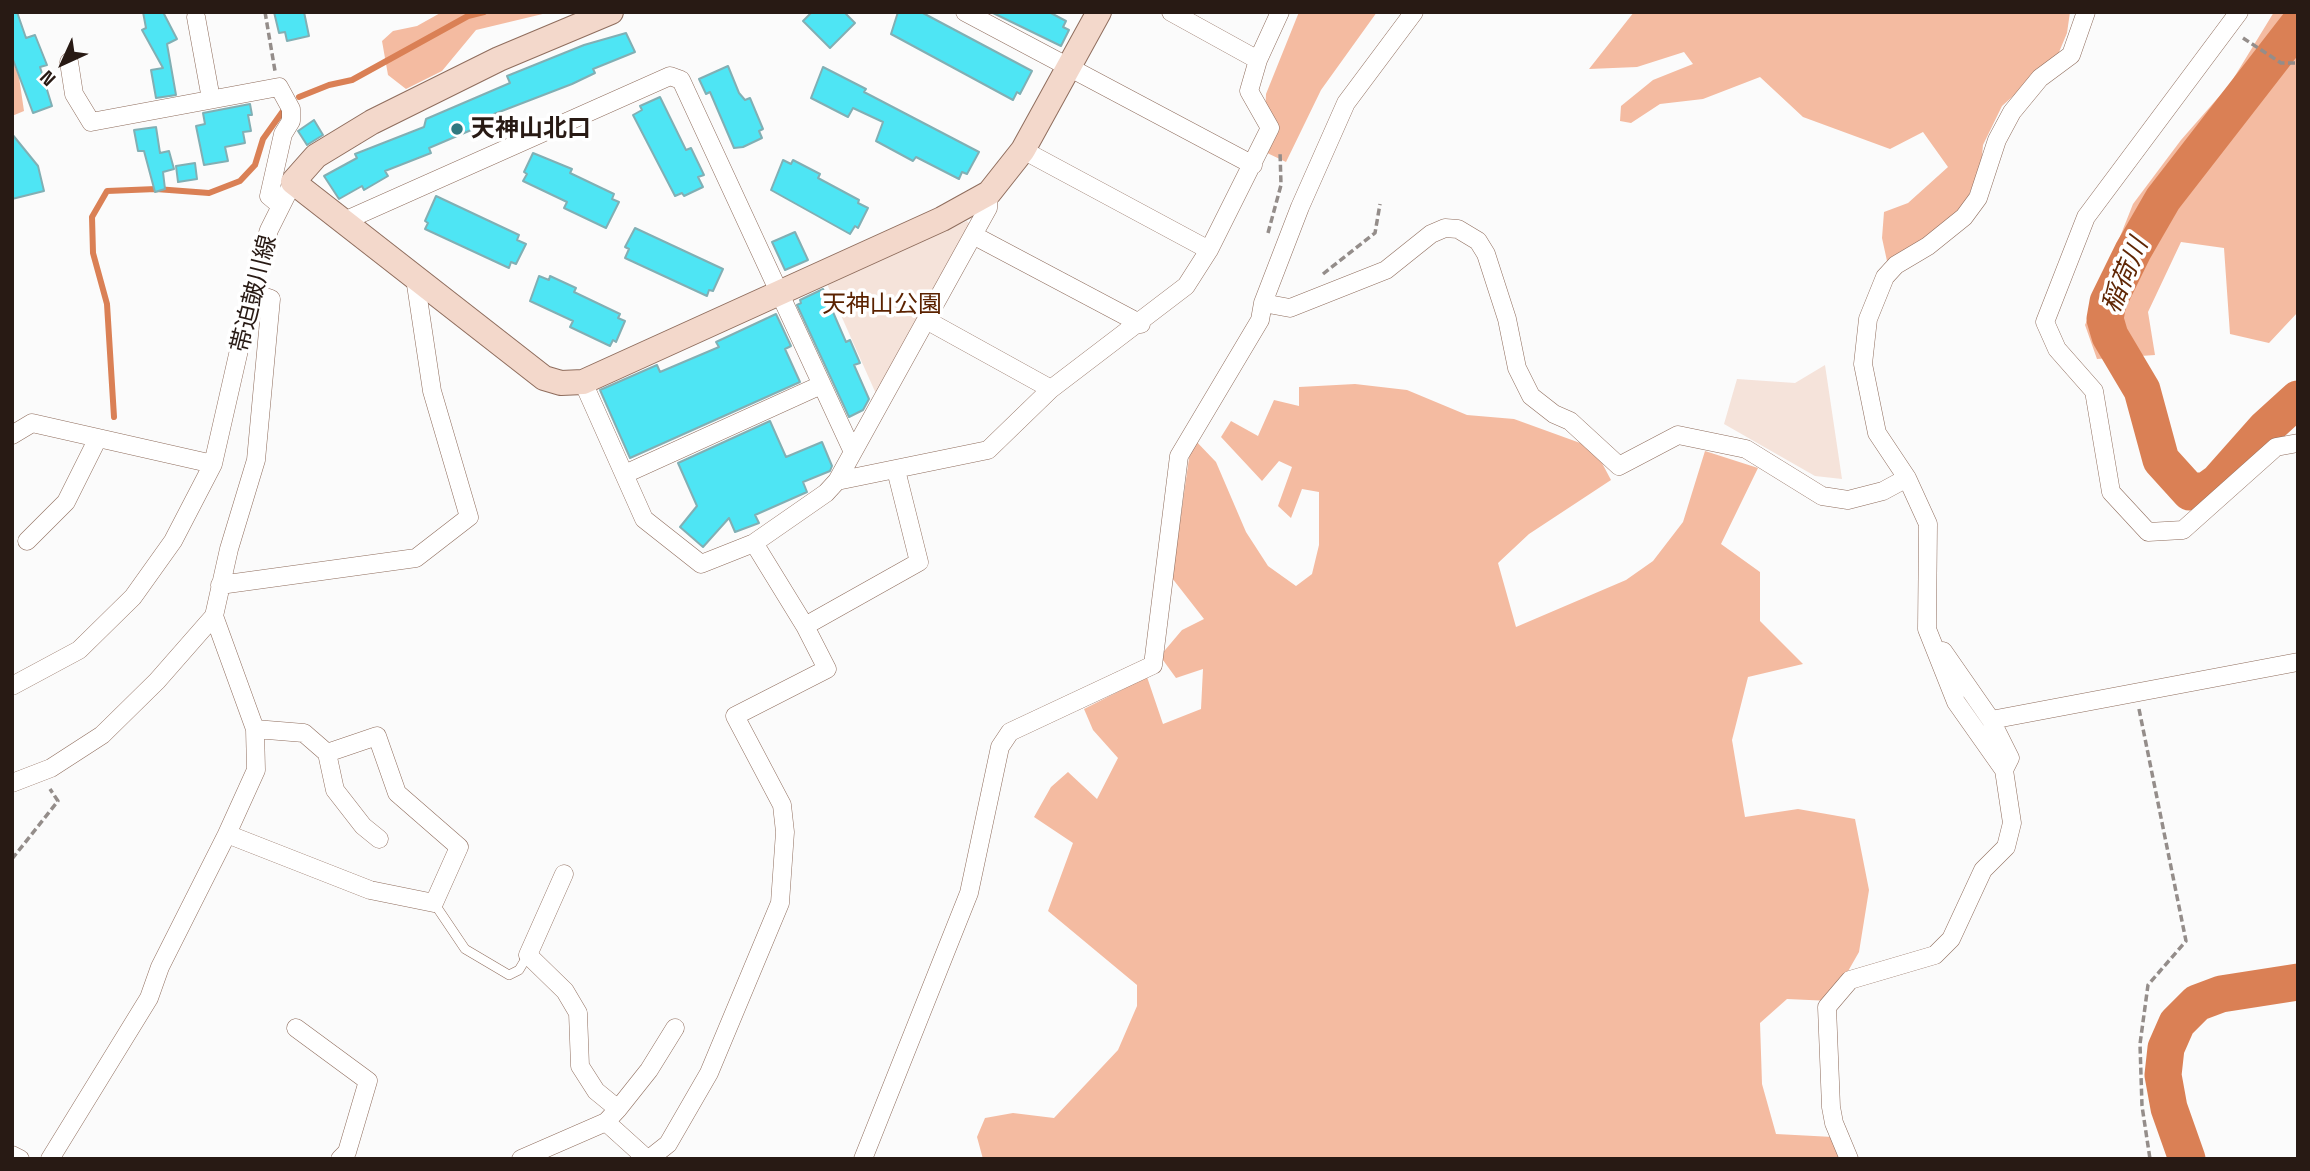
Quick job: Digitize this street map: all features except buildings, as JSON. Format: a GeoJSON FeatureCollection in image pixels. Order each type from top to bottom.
{"type":"FeatureCollection","features":[{"type":"Feature","properties":{"kind":"street","name":"帯迫皷川線"},"geometry":{"type":"LineString","coordinates":[[12,686],[79,650],[133,597],[173,541],[213,464],[260,258],[293,182],[316,156],[372,122],[499,59],[611,12]]}},
{"type":"Feature","properties":{"kind":"street"},"geometry":{"type":"LineString","coordinates":[[965,12],[1253,166]]}},
{"type":"Feature","properties":{"kind":"street"},"geometry":{"type":"LineString","coordinates":[[293,182],[544,379],[561,383],[583,382],[943,219],[989,193],[1023,150],[1099,12]]}},
{"type":"Feature","properties":{"kind":"street"},"geometry":{"type":"LineString","coordinates":[[1171,12],[1258,60]]}},
{"type":"Feature","properties":{"kind":"street"},"geometry":{"type":"LineString","coordinates":[[837,481],[988,450],[1051,389],[1141,324],[1186,286],[1209,250],[1270,128],[1249,91],[1258,60],[1280,12]]}},
{"type":"Feature","properties":{"kind":"street"},"geometry":{"type":"LineString","coordinates":[[863,1159],[969,893],[1000,747],[1010,732],[1153,665],[1180,456],[1260,320],[1263,303],[1300,207],[1346,103],[1412,16],[1431,12]]}},
{"type":"Feature","properties":{"kind":"street"},"geometry":{"type":"LineString","coordinates":[[1849,1159],[1834,1123],[1831,1107],[1827,1007],[1850,980],[1935,955],[1951,939],[1983,870],[2006,846],[2012,823],[2004,770],[1956,702],[1927,629],[1928,524],[1907,478],[1877,433],[1863,364],[1868,319],[1876,296],[1896,265],[1946,232],[1964,217],[1978,198],[1997,140],[2012,112],[2040,78],[2071,55],[2086,12]]}},
{"type":"Feature","properties":{"kind":"street"},"geometry":{"type":"LineString","coordinates":[[2239,12],[2086,217],[2045,323],[2057,349],[2094,391],[2111,492],[2148,532],[2183,530],[2276,447],[2298,443]]}},
{"type":"Feature","properties":{"kind":"street"},"geometry":{"type":"LineString","coordinates":[[196,18],[211,99]]}},
{"type":"Feature","properties":{"kind":"street"},"geometry":{"type":"LineString","coordinates":[[69,62],[74,94],[92,122],[279,87],[292,109],[291,121],[283,134],[269,196],[281,206]]}},
{"type":"Feature","properties":{"kind":"street"},"geometry":{"type":"LineString","coordinates":[[342,222],[670,76],[681,80],[853,452]]}},
{"type":"Feature","properties":{"kind":"street"},"geometry":{"type":"LineString","coordinates":[[1023,150],[1209,250]]}},
{"type":"Feature","properties":{"kind":"street"},"geometry":{"type":"LineString","coordinates":[[583,382],[644,519],[701,564],[754,544],[825,493],[837,481],[928,321],[988,208],[989,193]]}},
{"type":"Feature","properties":{"kind":"street"},"geometry":{"type":"LineString","coordinates":[[1263,303],[1290,308],[1386,270],[1431,234],[1445,228],[1458,229],[1478,241],[1486,254],[1507,319],[1517,368],[1531,396],[1554,414],[1570,421],[1619,466],[1678,435],[1746,449],[1822,495],[1835,498],[1848,500],[1871,494],[1907,478]]}},
{"type":"Feature","properties":{"kind":"street"},"geometry":{"type":"LineString","coordinates":[[973,235],[1141,324]]}},
{"type":"Feature","properties":{"kind":"street"},"geometry":{"type":"LineString","coordinates":[[219,585],[416,558],[469,517],[432,391],[415,278]]}},
{"type":"Feature","properties":{"kind":"street"},"geometry":{"type":"LineString","coordinates":[[50,1159],[149,998],[160,967],[256,770],[255,729],[214,616],[219,585],[256,460],[271,299],[254,293]]}},
{"type":"Feature","properties":{"kind":"street"},"geometry":{"type":"LineString","coordinates":[[928,321],[1051,389]]}},
{"type":"Feature","properties":{"kind":"street"},"geometry":{"type":"LineString","coordinates":[[625,474],[821,385]]}},
{"type":"Feature","properties":{"kind":"street"},"geometry":{"type":"LineString","coordinates":[[12,435],[32,423],[213,464]]}},
{"type":"Feature","properties":{"kind":"street"},"geometry":{"type":"LineString","coordinates":[[27,541],[66,502],[98,438]]}},
{"type":"Feature","properties":{"kind":"street"},"geometry":{"type":"LineString","coordinates":[[805,626],[919,562],[896,470]]}},
{"type":"Feature","properties":{"kind":"street"},"geometry":{"type":"LineString","coordinates":[[564,874],[528,955],[565,990],[578,1013],[580,1066],[612,1116],[648,1159],[668,1144],[709,1073],[780,903],[785,832],[782,804],[735,716],[827,669],[805,626],[754,544]]}},
{"type":"Feature","properties":{"kind":"street"},"geometry":{"type":"LineString","coordinates":[[12,783],[39,773],[102,735],[157,681],[214,616]]}},
{"type":"Feature","properties":{"kind":"street"},"geometry":{"type":"LineString","coordinates":[[1927,629],[1991,720],[2010,758],[2004,770]]}},
{"type":"Feature","properties":{"kind":"street"},"geometry":{"type":"LineString","coordinates":[[1991,720],[2298,662]]}},
{"type":"Feature","properties":{"kind":"street"},"geometry":{"type":"LineString","coordinates":[[255,729],[304,733],[327,753],[335,790],[363,826],[379,839]]}},
{"type":"Feature","properties":{"kind":"street"},"geometry":{"type":"LineString","coordinates":[[227,834],[370,890],[434,903],[460,847],[397,793],[377,736],[327,753]]}},
{"type":"Feature","properties":{"kind":"street"},"geometry":{"type":"LineString","coordinates":[[296,1028],[368,1081],[347,1152],[340,1159]]}},
{"type":"Feature","properties":{"kind":"street"},"geometry":{"type":"LineString","coordinates":[[521,1159],[612,1116],[649,1070],[675,1028]]}},
{"type":"Feature","properties":{"kind":"street"},"geometry":{"type":"LineString","coordinates":[[12,1155],[20,1159]]}},
{"type":"Feature","properties":{"kind":"lane"},"geometry":{"type":"LineString","coordinates":[[434,903],[465,949],[509,975],[519,970],[528,955]]}},
{"type":"Feature","properties":{"kind":"path"},"geometry":{"type":"LineString","coordinates":[[265,12],[279,87]]}},
{"type":"Feature","properties":{"kind":"path"},"geometry":{"type":"LineString","coordinates":[[2226,28],[2281,63],[2298,63]]}},
{"type":"Feature","properties":{"kind":"path"},"geometry":{"type":"LineString","coordinates":[[1266,242],[1281,185],[1280,141],[1270,128]]}},
{"type":"Feature","properties":{"kind":"path"},"geometry":{"type":"LineString","coordinates":[[1314,280],[1375,233],[1380,204]]}},
{"type":"Feature","properties":{"kind":"path"},"geometry":{"type":"LineString","coordinates":[[2136,693],[2186,942],[2148,985],[2140,1044],[2142,1106],[2150,1159]]}},
{"type":"Feature","properties":{"kind":"path"},"geometry":{"type":"LineString","coordinates":[[12,859],[58,801],[39,773]]}},
{"type":"Feature","properties":{"kind":"green space","name":"天神山公園"},"geometry":{"type":"Polygon","coordinates":[[[967,221],[972,226],[877,396],[827,284],[967,221]]]}},
{"type":"Feature","properties":{"kind":"green space"},"geometry":{"type":"Polygon","coordinates":[[[1825,365],[1842,479],[1815,476],[1724,424],[1737,379],[1795,383],[1825,365]]]}},
{"type":"Feature","properties":{"kind":"shaded area"},"geometry":{"type":"Polygon","coordinates":[[[442,12],[551,12],[476,30],[442,71],[406,89],[388,75],[382,41],[393,31],[417,26],[442,12]]]}},
{"type":"Feature","properties":{"kind":"shaded area"},"geometry":{"type":"Polygon","coordinates":[[[1299,12],[1377,12],[1321,90],[1286,162],[1263,151],[1266,94],[1299,12]]]}},
{"type":"Feature","properties":{"kind":"shaded area"},"geometry":{"type":"Polygon","coordinates":[[[1634,12],[2070,12],[2067,33],[2057,57],[2002,106],[1983,145],[1981,166],[1961,214],[1928,240],[1887,261],[1882,238],[1884,212],[1908,203],[1948,167],[1923,132],[1890,149],[1803,117],[1760,77],[1703,99],[1660,104],[1631,123],[1620,121],[1621,106],[1653,80],[1693,64],[1684,52],[1637,67],[1589,69],[1634,12]]]}},
{"type":"Feature","properties":{"kind":"shaded area"},"geometry":{"type":"Polygon","coordinates":[[[2274,12],[2298,12],[2298,312],[2269,343],[2230,334],[2224,248],[2181,242],[2148,312],[2155,355],[2097,359],[2085,325],[2133,204],[2181,140],[2230,84],[2274,12]]]}},
{"type":"Feature","properties":{"kind":"shaded area"},"geometry":{"type":"Polygon","coordinates":[[[12,59],[19,77],[24,111],[12,116],[12,59]]]}},
{"type":"Feature","properties":{"kind":"shaded area"},"geometry":{"type":"Polygon","coordinates":[[[1355,384],[1407,390],[1467,415],[1514,419],[1594,448],[1611,480],[1529,534],[1498,563],[1516,627],[1626,580],[1653,561],[1683,522],[1705,451],[1758,468],[1721,544],[1760,572],[1760,621],[1803,664],[1748,677],[1732,740],[1745,817],[1798,809],[1855,819],[1869,890],[1859,952],[1831,1001],[1787,999],[1760,1023],[1762,1084],[1776,1134],[1833,1137],[1840,1159],[983,1159],[977,1137],[985,1118],[1013,1113],[1054,1118],[1118,1050],[1137,1006],[1137,985],[1048,911],[1073,843],[1034,817],[1051,787],[1068,772],[1097,799],[1118,758],[1093,730],[1084,709],[1147,677],[1163,724],[1201,709],[1203,669],[1176,678],[1160,656],[1182,630],[1204,619],[1172,578],[1192,437],[1216,462],[1246,532],[1268,566],[1296,586],[1312,574],[1319,545],[1319,492],[1302,489],[1291,518],[1278,506],[1292,467],[1279,461],[1262,481],[1221,437],[1231,421],[1258,436],[1274,400],[1299,406],[1299,387],[1355,384]]]}},
{"type":"Feature","properties":{"kind":"waterway"},"geometry":{"type":"LineString","coordinates":[[299,97],[329,85],[352,80],[468,16],[484,12]]}},
{"type":"Feature","properties":{"kind":"waterway","name":"稲荷川"},"geometry":{"type":"LineString","coordinates":[[2298,25],[2163,199],[2108,302],[2105,319],[2110,336],[2142,390],[2161,460],[2190,492],[2207,490],[2218,482],[2265,429],[2298,399]]}},
{"type":"Feature","properties":{"kind":"waterway"},"geometry":{"type":"LineString","coordinates":[[114,417],[107,304],[93,253],[92,217],[107,191],[156,189],[209,193],[240,181],[255,165],[263,139],[283,111]]}},
{"type":"Feature","properties":{"kind":"waterway","name":"稲荷川"},"geometry":{"type":"LineString","coordinates":[[2187,1159],[2169,1108],[2163,1075],[2166,1048],[2177,1023],[2197,1003],[2221,994],[2298,982]]}},
{"type":"Feature","properties":{"kind":"place","name":"天神山北口"},"geometry":{"type":"Point","coordinates":[457,129]}}]}
